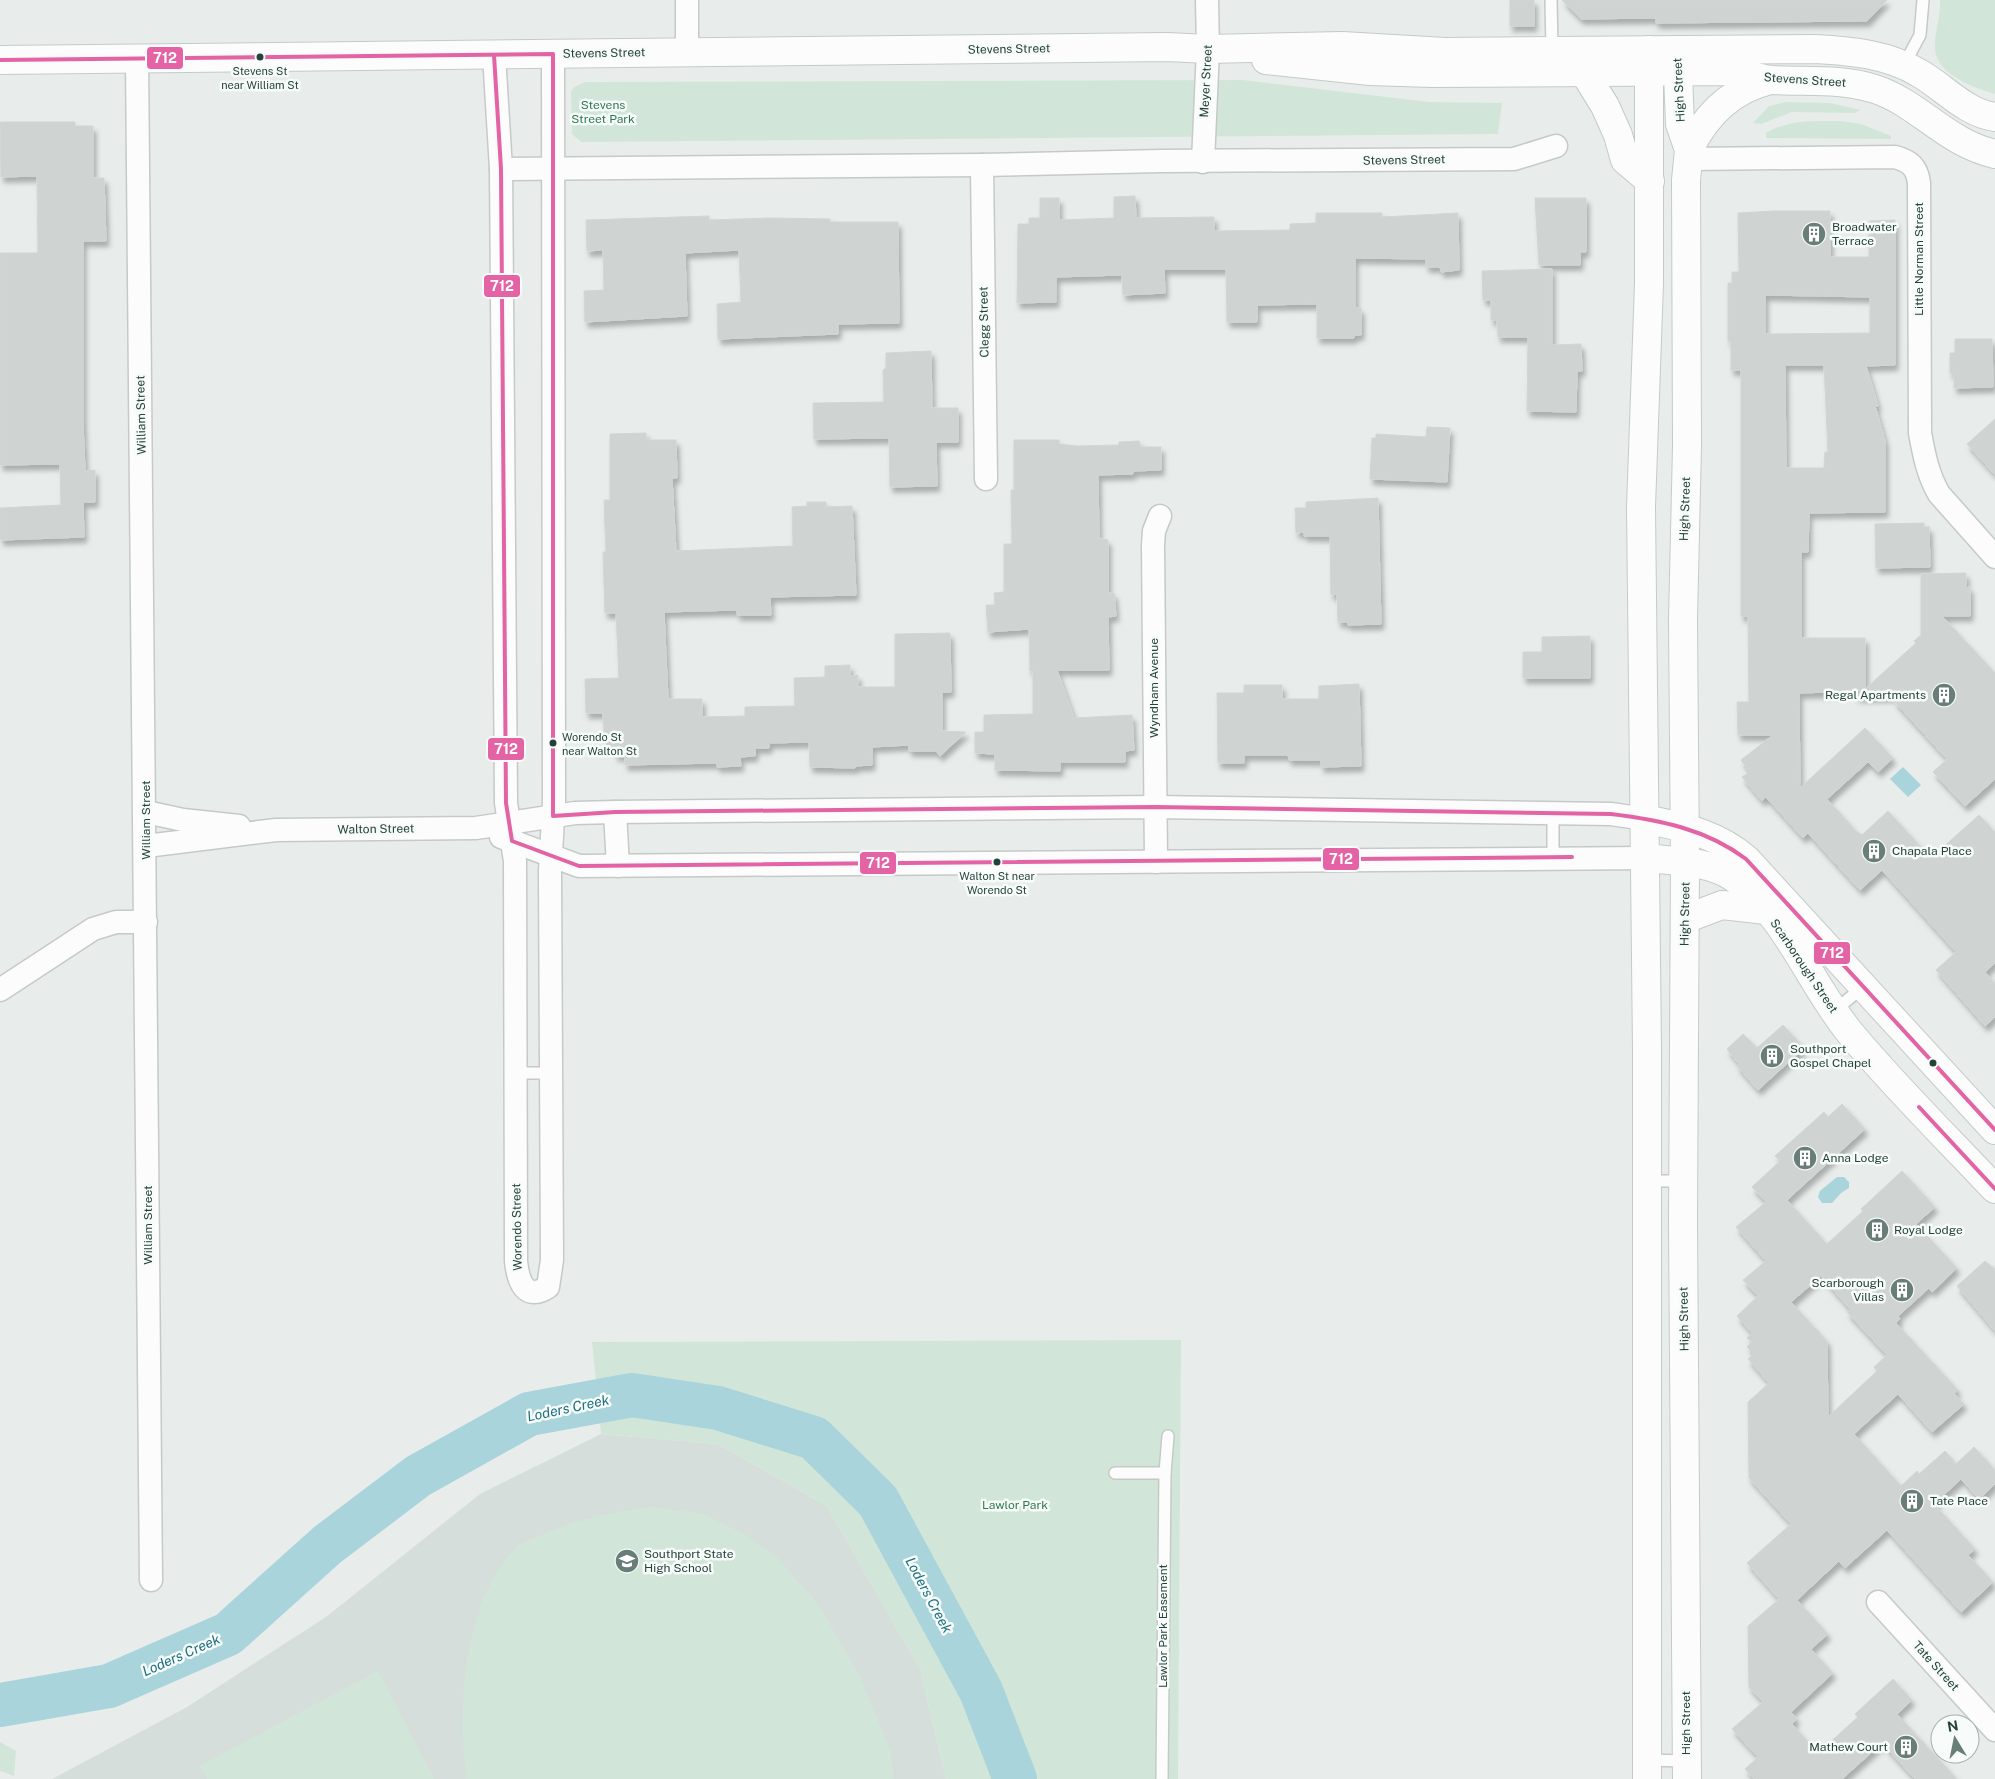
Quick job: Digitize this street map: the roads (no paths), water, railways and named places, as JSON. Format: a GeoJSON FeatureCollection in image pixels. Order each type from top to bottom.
{"type":"FeatureCollection","features":[{"type":"Feature","properties":{"kind":"main road","name":"Stevens Street"},"geometry":{"type":"LineString","coordinates":[[0,60],[1167,47],[1208,49],[1342,46],[1445,52],[1552,50],[1649,61],[1677,61],[1844,50],[1885,58],[1904,65],[1921,74],[1966,106],[1995,117]]}},
{"type":"Feature","properties":{"kind":"main road","name":"Stevens Street"},"geometry":{"type":"LineString","coordinates":[[1208,49],[1278,63],[1370,71],[1584,72],[1649,61]]}},
{"type":"Feature","properties":{"kind":"main road"},"geometry":{"type":"LineString","coordinates":[[1647,1770],[1645,819],[1641,507],[1649,283],[1649,61]]}},
{"type":"Feature","properties":{"kind":"main road","name":"Stevens Street"},"geometry":{"type":"LineString","coordinates":[[1677,61],[1772,80],[1839,81],[1875,89],[1908,106],[1963,143],[1995,154]]}},
{"type":"Feature","properties":{"kind":"main road","name":"High Street"},"geometry":{"type":"LineString","coordinates":[[1677,61],[1680,124],[1688,155],[1687,462],[1683,620],[1686,1770]]}},
{"type":"Feature","properties":{"kind":"main road"},"geometry":{"type":"LineString","coordinates":[[1584,72],[1605,106],[1618,135],[1625,160],[1650,181]]}},
{"type":"Feature","properties":{"kind":"main road"},"geometry":{"type":"LineString","coordinates":[[1688,155],[1705,122],[1733,95],[1772,80]]}},
{"type":"Feature","properties":{"kind":"main road","name":"Scarborough Street"},"geometry":{"type":"LineString","coordinates":[[1645,819],[1685,828],[1722,840],[1746,859],[1995,1130]]}},
{"type":"Feature","properties":{"kind":"main road","name":"Scarborough Street"},"geometry":{"type":"LineString","coordinates":[[1645,858],[1685,862],[1714,868],[1731,876],[1766,910],[1800,956],[1834,1011],[1851,1034],[1995,1190]]}},
{"type":"Feature","properties":{"kind":"main road"},"geometry":{"type":"LineString","coordinates":[[1685,919],[1722,905],[1766,910]]}},
{"type":"Feature","properties":{"kind":"street"},"geometry":{"type":"LineString","coordinates":[[687,0],[687,52]]}},
{"type":"Feature","properties":{"kind":"street","name":"Meyer Street"},"geometry":{"type":"LineString","coordinates":[[1203,162],[1208,49],[1207,0]]}},
{"type":"Feature","properties":{"kind":"street","name":"Worendo Street"},"geometry":{"type":"LineString","coordinates":[[494,55],[501,169],[506,803],[515,861],[517,1275],[523,1286],[532,1293],[541,1292],[548,1287],[551,1274],[553,54]]}},
{"type":"Feature","properties":{"kind":"street","name":"William Street"},"geometry":{"type":"LineString","coordinates":[[137,59],[146,812],[151,1580]]}},
{"type":"Feature","properties":{"kind":"street","name":"Stevens Street"},"geometry":{"type":"LineString","coordinates":[[501,169],[1514,159],[1556,146]]}},
{"type":"Feature","properties":{"kind":"street","name":"Little Norman Street"},"geometry":{"type":"LineString","coordinates":[[1688,155],[1895,157],[1907,160],[1915,168],[1919,183],[1920,433],[1928,470],[1940,494],[1995,557]]}},
{"type":"Feature","properties":{"kind":"street","name":"Clegg Street"},"geometry":{"type":"LineString","coordinates":[[982,165],[986,480]]}},
{"type":"Feature","properties":{"kind":"street","name":"Wyndham Avenue"},"geometry":{"type":"LineString","coordinates":[[1156,862],[1153,545],[1154,531],[1160,516]]}},
{"type":"Feature","properties":{"kind":"street","name":"Walton Street"},"geometry":{"type":"LineString","coordinates":[[510,832],[553,816],[575,813],[615,812],[1155,807],[1611,814],[1645,819]]}},
{"type":"Feature","properties":{"kind":"street","name":"Walton Street"},"geometry":{"type":"LineString","coordinates":[[146,812],[183,820],[276,830]]}},
{"type":"Feature","properties":{"kind":"street"},"geometry":{"type":"LineString","coordinates":[[615,812],[618,866]]}},
{"type":"Feature","properties":{"kind":"street","name":"Walton Street"},"geometry":{"type":"LineString","coordinates":[[146,846],[276,830],[476,828],[510,832],[551,856],[579,866],[1645,858]]}},
{"type":"Feature","properties":{"kind":"street"},"geometry":{"type":"LineString","coordinates":[[0,990],[93,929],[116,922],[146,922]]}},
{"type":"Feature","properties":{"kind":"street","name":"Tate Street"},"geometry":{"type":"LineString","coordinates":[[1878,1602],[1995,1730]]}},
{"type":"Feature","properties":{"kind":"lane"},"geometry":{"type":"LineString","coordinates":[[1551,0],[1552,50]]}},
{"type":"Feature","properties":{"kind":"lane"},"geometry":{"type":"LineString","coordinates":[[1904,65],[1920,35],[1923,0]]}},
{"type":"Feature","properties":{"kind":"lane"},"geometry":{"type":"LineString","coordinates":[[1553,814],[1553,858]]}},
{"type":"Feature","properties":{"kind":"lane"},"geometry":{"type":"LineString","coordinates":[[1834,1011],[1863,987]]}},
{"type":"Feature","properties":{"kind":"lane"},"geometry":{"type":"LineString","coordinates":[[516,1073],[551,1074]]}},
{"type":"Feature","properties":{"kind":"lane"},"geometry":{"type":"LineString","coordinates":[[1646,1182],[1684,1181]]}},
{"type":"Feature","properties":{"kind":"lane","name":"Lawlor Park Easement"},"geometry":{"type":"LineString","coordinates":[[1162,1779],[1165,1474],[1168,1436]]}},
{"type":"Feature","properties":{"kind":"lane"},"geometry":{"type":"LineString","coordinates":[[1114,1473],[1165,1474]]}},
{"type":"Feature","properties":{"kind":"lane"},"geometry":{"type":"LineString","coordinates":[[1647,1770],[1686,1770]]}},
{"type":"Feature","properties":{"kind":"water"},"geometry":{"type":"Polygon","coordinates":[[[1903,767],[1921,785],[1908,797],[1890,779],[1903,767]]]}},
{"type":"Feature","properties":{"kind":"water"},"geometry":{"type":"Polygon","coordinates":[[[1837,1177],[1844,1177],[1849,1182],[1849,1188],[1841,1193],[1832,1203],[1822,1203],[1818,1197],[1820,1191],[1837,1177]]]}},
{"type":"Feature","properties":{"kind":"waterway","name":"Loders Creek"},"geometry":{"type":"LineString","coordinates":[[0,1705],[109,1686],[228,1634],[327,1545],[418,1476],[529,1414],[632,1395],[718,1408],[814,1438],[878,1501],[981,1691],[1015,1779]]}},
{"type":"Feature","properties":{"kind":"place","name":"Stevens St near William St"},"geometry":{"type":"Point","coordinates":[260,57]}},
{"type":"Feature","properties":{"kind":"place","name":"Broadwater Terrace"},"geometry":{"type":"Point","coordinates":[1814,234]}},
{"type":"Feature","properties":{"kind":"place","name":"Regal Apartments"},"geometry":{"type":"Point","coordinates":[1944,695]}},
{"type":"Feature","properties":{"kind":"place","name":"Worendo St near Walton St"},"geometry":{"type":"Point","coordinates":[553,743]}},
{"type":"Feature","properties":{"kind":"place","name":"Chapala Place"},"geometry":{"type":"Point","coordinates":[1874,851]}},
{"type":"Feature","properties":{"kind":"place","name":"Walton St near Worendo St"},"geometry":{"type":"Point","coordinates":[997,862]}},
{"type":"Feature","properties":{"kind":"place","name":"Southport Gospel Chapel"},"geometry":{"type":"Point","coordinates":[1772,1056]}},
{"type":"Feature","properties":{"kind":"place","name":"Anna Lodge"},"geometry":{"type":"Point","coordinates":[1805,1158]}},
{"type":"Feature","properties":{"kind":"place","name":"Royal Lodge"},"geometry":{"type":"Point","coordinates":[1877,1230]}},
{"type":"Feature","properties":{"kind":"place","name":"Scarborough Villas"},"geometry":{"type":"Point","coordinates":[1902,1290]}},
{"type":"Feature","properties":{"kind":"place","name":"Tate Place"},"geometry":{"type":"Point","coordinates":[1912,1501]}},
{"type":"Feature","properties":{"kind":"place","name":"Southport State High School"},"geometry":{"type":"Point","coordinates":[627,1561]}},
{"type":"Feature","properties":{"kind":"place","name":"Mathew Court"},"geometry":{"type":"Point","coordinates":[1906,1747]}},
{"type":"Feature","properties":{"kind":"park label","name":"Stevens Street Park"},"geometry":{"type":"Point","coordinates":[603,112]}},
{"type":"Feature","properties":{"kind":"park label","name":"Lawlor Park"},"geometry":{"type":"Point","coordinates":[1015,1505]}}]}
